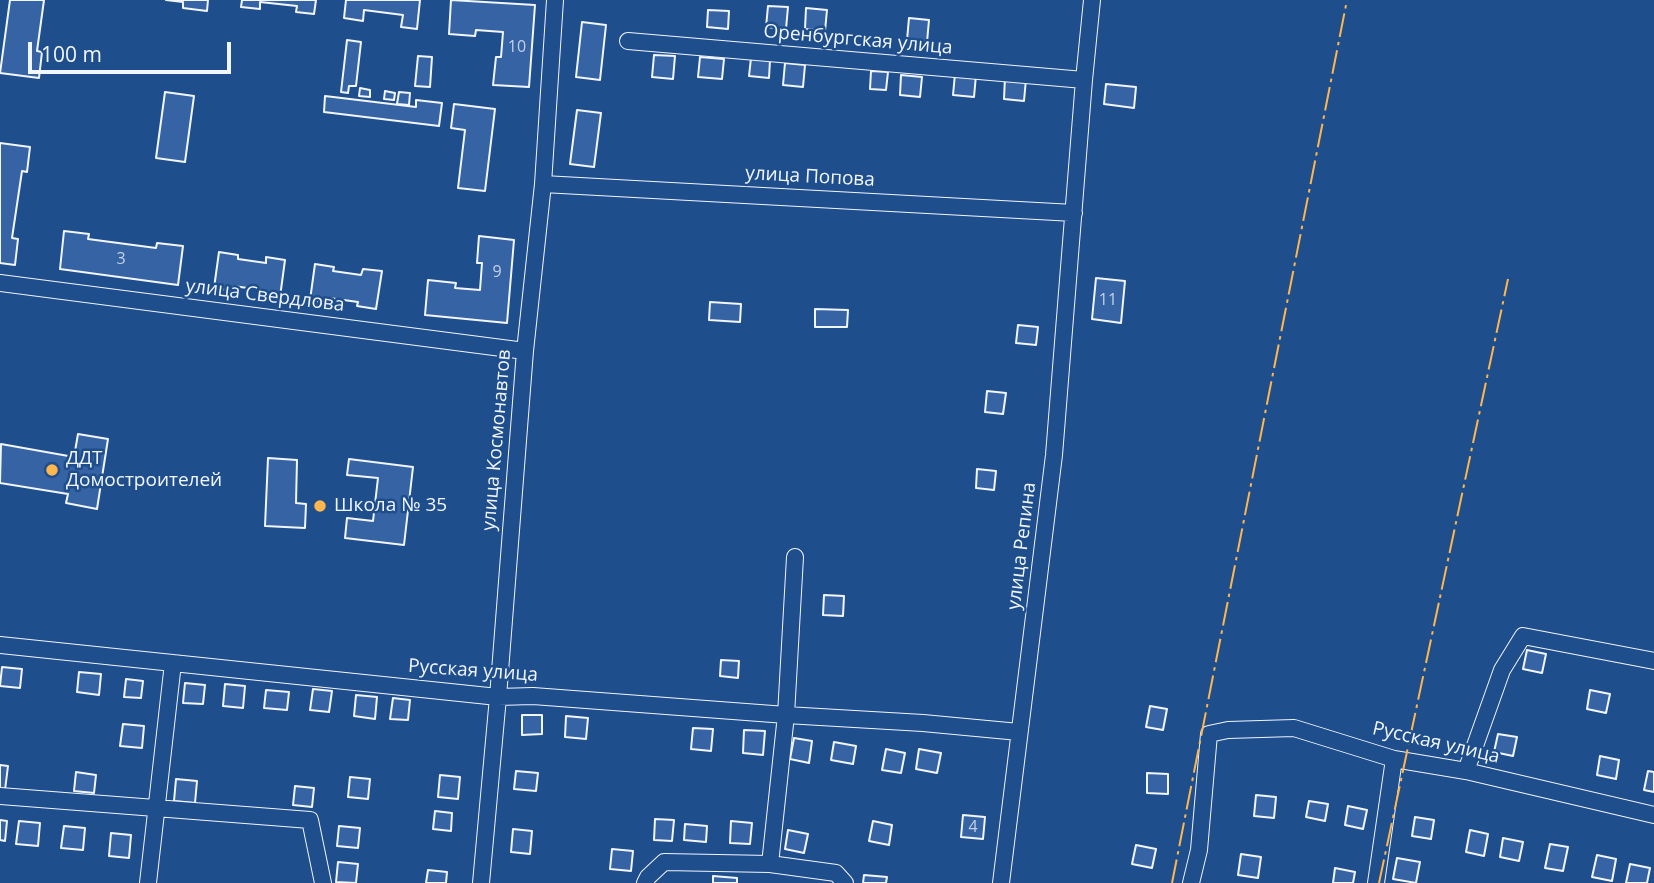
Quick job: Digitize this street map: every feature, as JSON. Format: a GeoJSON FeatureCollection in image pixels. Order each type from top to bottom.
{"type":"FeatureCollection","features":[{"type":"Feature","properties":{"kind":"street","name":"улица Космонавтов"},"geometry":{"type":"LineString","coordinates":[[481,883],[525,351],[543,184],[555,0]]}},
{"type":"Feature","properties":{"kind":"street","name":"улица Репина"},"geometry":{"type":"LineString","coordinates":[[1001,883],[1054,454],[1083,80],[1092,0]]}},
{"type":"Feature","properties":{"kind":"street","name":"Оренбургская улица"},"geometry":{"type":"LineString","coordinates":[[628,41],[1083,80]]}},
{"type":"Feature","properties":{"kind":"street","name":"улица Попова"},"geometry":{"type":"LineString","coordinates":[[543,184],[1074,212]]}},
{"type":"Feature","properties":{"kind":"street","name":"улица Свердлова"},"geometry":{"type":"LineString","coordinates":[[0,283],[525,351]]}},
{"type":"Feature","properties":{"kind":"street"},"geometry":{"type":"LineString","coordinates":[[770,864],[786,715],[795,557]]}},
{"type":"Feature","properties":{"kind":"street"},"geometry":{"type":"LineString","coordinates":[[1466,771],[1502,670],[1523,636],[1654,660]]}},
{"type":"Feature","properties":{"kind":"street","name":"Русская улица"},"geometry":{"type":"LineString","coordinates":[[0,645],[498,697],[533,696],[1019,732]]}},
{"type":"Feature","properties":{"kind":"street"},"geometry":{"type":"LineString","coordinates":[[148,883],[173,663]]}},
{"type":"Feature","properties":{"kind":"street","name":"Русская улица"},"geometry":{"type":"LineString","coordinates":[[1191,883],[1199,850],[1209,734],[1227,730],[1294,728],[1394,759],[1466,771],[1654,815]]}},
{"type":"Feature","properties":{"kind":"street"},"geometry":{"type":"LineString","coordinates":[[1376,883],[1394,759]]}},
{"type":"Feature","properties":{"kind":"street"},"geometry":{"type":"LineString","coordinates":[[0,796],[310,820],[323,883]]}},
{"type":"Feature","properties":{"kind":"street"},"geometry":{"type":"LineString","coordinates":[[645,883],[663,862],[770,864],[836,873],[845,883]]}},
{"type":"Feature","properties":{"kind":"building"},"geometry":{"type":"Polygon","coordinates":[[[10,0],[44,0],[37,51],[42,52],[39,78],[0,73],[10,0]]]}},
{"type":"Feature","properties":{"kind":"building"},"geometry":{"type":"Polygon","coordinates":[[[166,0],[208,0],[207,11],[183,8],[183,2],[166,0]]]}},
{"type":"Feature","properties":{"kind":"building"},"geometry":{"type":"Polygon","coordinates":[[[242,0],[316,0],[314,14],[296,12],[297,6],[260,2],[260,9],[241,7],[242,0]]]}},
{"type":"Feature","properties":{"kind":"building"},"geometry":{"type":"Polygon","coordinates":[[[346,0],[420,0],[417,29],[401,27],[403,15],[364,10],[363,21],[344,18],[346,0]]]}},
{"type":"Feature","properties":{"kind":"building"},"geometry":{"type":"Polygon","coordinates":[[[451,0],[535,5],[529,87],[493,85],[496,57],[501,57],[503,32],[476,30],[475,36],[449,34],[451,0]]]}},
{"type":"Feature","properties":{"kind":"building"},"geometry":{"type":"Polygon","coordinates":[[[768,6],[788,7],[786,29],[766,27],[768,6]]]}},
{"type":"Feature","properties":{"kind":"building"},"geometry":{"type":"Polygon","coordinates":[[[806,8],[827,10],[825,31],[805,29],[806,8]]]}},
{"type":"Feature","properties":{"kind":"building"},"geometry":{"type":"Polygon","coordinates":[[[708,10],[729,11],[728,29],[707,27],[708,10]]]}},
{"type":"Feature","properties":{"kind":"building"},"geometry":{"type":"Polygon","coordinates":[[[909,18],[929,20],[927,42],[907,40],[909,18]]]}},
{"type":"Feature","properties":{"kind":"building"},"geometry":{"type":"Polygon","coordinates":[[[582,22],[606,25],[600,80],[576,77],[582,22]]]}},
{"type":"Feature","properties":{"kind":"building"},"geometry":{"type":"Polygon","coordinates":[[[347,40],[361,42],[356,86],[349,86],[348,93],[341,92],[347,40]]]}},
{"type":"Feature","properties":{"kind":"building"},"geometry":{"type":"Polygon","coordinates":[[[654,55],[675,56],[673,79],[652,77],[654,55]]]}},
{"type":"Feature","properties":{"kind":"building"},"geometry":{"type":"Polygon","coordinates":[[[418,56],[432,57],[430,87],[415,86],[418,56]]]}},
{"type":"Feature","properties":{"kind":"building"},"geometry":{"type":"Polygon","coordinates":[[[700,57],[724,59],[722,79],[698,77],[700,57]]]}},
{"type":"Feature","properties":{"kind":"building"},"geometry":{"type":"Polygon","coordinates":[[[751,58],[770,60],[769,78],[749,76],[751,58]]]}},
{"type":"Feature","properties":{"kind":"building"},"geometry":{"type":"Polygon","coordinates":[[[785,63],[805,65],[803,87],[783,85],[785,63]]]}},
{"type":"Feature","properties":{"kind":"building"},"geometry":{"type":"Polygon","coordinates":[[[871,71],[888,72],[886,90],[870,89],[871,71]]]}},
{"type":"Feature","properties":{"kind":"building"},"geometry":{"type":"Polygon","coordinates":[[[955,74],[976,75],[974,97],[953,95],[955,74]]]}},
{"type":"Feature","properties":{"kind":"building"},"geometry":{"type":"Polygon","coordinates":[[[901,75],[922,77],[920,97],[900,95],[901,75]]]}},
{"type":"Feature","properties":{"kind":"building"},"geometry":{"type":"Polygon","coordinates":[[[1005,77],[1026,79],[1024,101],[1004,99],[1005,77]]]}},
{"type":"Feature","properties":{"kind":"building"},"geometry":{"type":"Polygon","coordinates":[[[1106,84],[1136,87],[1134,108],[1104,104],[1106,84]]]}},
{"type":"Feature","properties":{"kind":"building"},"geometry":{"type":"Polygon","coordinates":[[[360,88],[370,90],[370,97],[359,96],[360,88]]]}},
{"type":"Feature","properties":{"kind":"building"},"geometry":{"type":"Polygon","coordinates":[[[385,91],[395,93],[394,100],[384,99],[385,91]]]}},
{"type":"Feature","properties":{"kind":"building"},"geometry":{"type":"Polygon","coordinates":[[[165,92],[194,96],[185,162],[156,158],[165,92]]]}},
{"type":"Feature","properties":{"kind":"building"},"geometry":{"type":"Polygon","coordinates":[[[399,92],[410,93],[409,105],[397,104],[399,92]]]}},
{"type":"Feature","properties":{"kind":"building"},"geometry":{"type":"Polygon","coordinates":[[[325,96],[416,107],[416,100],[442,103],[439,126],[324,112],[325,96]]]}},
{"type":"Feature","properties":{"kind":"building"},"geometry":{"type":"Polygon","coordinates":[[[454,104],[495,109],[485,191],[458,188],[465,130],[451,128],[454,104]]]}},
{"type":"Feature","properties":{"kind":"building"},"geometry":{"type":"Polygon","coordinates":[[[577,110],[601,113],[594,167],[570,164],[577,110]]]}},
{"type":"Feature","properties":{"kind":"building"},"geometry":{"type":"Polygon","coordinates":[[[0,143],[30,147],[27,172],[22,171],[12,238],[18,239],[15,265],[0,263],[0,143]]]}},
{"type":"Feature","properties":{"kind":"building"},"geometry":{"type":"Polygon","coordinates":[[[64,231],[89,234],[88,239],[156,248],[157,243],[183,246],[178,285],[60,269],[64,231]]]}},
{"type":"Feature","properties":{"kind":"building"},"geometry":{"type":"Polygon","coordinates":[[[479,236],[514,240],[507,323],[425,315],[428,280],[456,283],[455,288],[480,290],[482,263],[477,263],[479,236]]]}},
{"type":"Feature","properties":{"kind":"building"},"geometry":{"type":"Polygon","coordinates":[[[219,252],[238,255],[238,259],[266,263],[266,257],[285,260],[280,297],[261,294],[262,290],[233,286],[232,291],[214,288],[219,252]]]}},
{"type":"Feature","properties":{"kind":"building"},"geometry":{"type":"Polygon","coordinates":[[[315,264],[334,267],[333,271],[361,275],[363,269],[382,271],[376,309],[357,306],[358,302],[329,298],[328,303],[310,300],[315,264]]]}},
{"type":"Feature","properties":{"kind":"building"},"geometry":{"type":"Polygon","coordinates":[[[1096,278],[1125,281],[1121,323],[1092,319],[1096,278]]]}},
{"type":"Feature","properties":{"kind":"building"},"geometry":{"type":"Polygon","coordinates":[[[710,302],[741,304],[740,322],[709,320],[710,302]]]}},
{"type":"Feature","properties":{"kind":"building"},"geometry":{"type":"Polygon","coordinates":[[[815,309],[848,310],[847,327],[815,327],[815,309]]]}},
{"type":"Feature","properties":{"kind":"building"},"geometry":{"type":"Polygon","coordinates":[[[1018,325],[1038,327],[1036,345],[1016,343],[1018,325]]]}},
{"type":"Feature","properties":{"kind":"building"},"geometry":{"type":"Polygon","coordinates":[[[987,391],[1006,393],[1003,414],[985,412],[987,391]]]}},
{"type":"Feature","properties":{"kind":"building","name":"ДДТ Домостроителей"},"geometry":{"type":"Polygon","coordinates":[[[78,434],[108,439],[97,509],[66,503],[68,494],[0,483],[1,444],[74,457],[78,434]]]}},
{"type":"Feature","properties":{"kind":"building"},"geometry":{"type":"Polygon","coordinates":[[[268,458],[297,460],[296,503],[306,504],[305,528],[265,526],[268,458]]]}},
{"type":"Feature","properties":{"kind":"building"},"geometry":{"type":"Polygon","coordinates":[[[349,459],[413,467],[404,545],[345,538],[347,518],[373,521],[378,478],[347,475],[349,459]]]}},
{"type":"Feature","properties":{"kind":"building"},"geometry":{"type":"Polygon","coordinates":[[[977,469],[996,471],[994,490],[976,488],[977,469]]]}},
{"type":"Feature","properties":{"kind":"building"},"geometry":{"type":"Polygon","coordinates":[[[824,595],[844,596],[843,616],[823,615],[824,595]]]}},
{"type":"Feature","properties":{"kind":"building"},"geometry":{"type":"Polygon","coordinates":[[[1527,650],[1546,654],[1542,673],[1523,669],[1527,650]]]}},
{"type":"Feature","properties":{"kind":"building"},"geometry":{"type":"Polygon","coordinates":[[[721,660],[739,661],[738,678],[720,676],[721,660]]]}},
{"type":"Feature","properties":{"kind":"building"},"geometry":{"type":"Polygon","coordinates":[[[2,667],[22,669],[20,688],[0,686],[2,667]]]}},
{"type":"Feature","properties":{"kind":"building"},"geometry":{"type":"Polygon","coordinates":[[[79,672],[101,674],[99,695],[77,692],[79,672]]]}},
{"type":"Feature","properties":{"kind":"building"},"geometry":{"type":"Polygon","coordinates":[[[126,679],[143,681],[141,698],[124,697],[126,679]]]}},
{"type":"Feature","properties":{"kind":"building"},"geometry":{"type":"Polygon","coordinates":[[[185,683],[205,685],[203,704],[183,703],[185,683]]]}},
{"type":"Feature","properties":{"kind":"building"},"geometry":{"type":"Polygon","coordinates":[[[225,684],[245,686],[243,708],[223,706],[225,684]]]}},
{"type":"Feature","properties":{"kind":"building"},"geometry":{"type":"Polygon","coordinates":[[[313,689],[332,691],[329,712],[310,710],[313,689]]]}},
{"type":"Feature","properties":{"kind":"building"},"geometry":{"type":"Polygon","coordinates":[[[266,690],[289,692],[287,710],[264,708],[266,690]]]}},
{"type":"Feature","properties":{"kind":"building"},"geometry":{"type":"Polygon","coordinates":[[[1590,690],[1610,694],[1606,713],[1587,709],[1590,690]]]}},
{"type":"Feature","properties":{"kind":"building"},"geometry":{"type":"Polygon","coordinates":[[[356,695],[377,697],[375,719],[354,716],[356,695]]]}},
{"type":"Feature","properties":{"kind":"building"},"geometry":{"type":"Polygon","coordinates":[[[393,698],[410,700],[408,720],[390,719],[393,698]]]}},
{"type":"Feature","properties":{"kind":"building"},"geometry":{"type":"Polygon","coordinates":[[[1150,706],[1167,709],[1163,730],[1146,727],[1150,706]]]}},
{"type":"Feature","properties":{"kind":"building"},"geometry":{"type":"Polygon","coordinates":[[[522,715],[542,715],[542,734],[522,735],[522,715]]]}},
{"type":"Feature","properties":{"kind":"building"},"geometry":{"type":"Polygon","coordinates":[[[566,716],[588,718],[586,739],[565,737],[566,716]]]}},
{"type":"Feature","properties":{"kind":"building"},"geometry":{"type":"Polygon","coordinates":[[[123,724],[144,726],[142,748],[120,746],[123,724]]]}},
{"type":"Feature","properties":{"kind":"building"},"geometry":{"type":"Polygon","coordinates":[[[693,728],[713,729],[711,751],[691,749],[693,728]]]}},
{"type":"Feature","properties":{"kind":"building"},"geometry":{"type":"Polygon","coordinates":[[[744,730],[765,731],[763,755],[743,753],[744,730]]]}},
{"type":"Feature","properties":{"kind":"building"},"geometry":{"type":"Polygon","coordinates":[[[1498,734],[1517,737],[1513,756],[1494,752],[1498,734]]]}},
{"type":"Feature","properties":{"kind":"building"},"geometry":{"type":"Polygon","coordinates":[[[794,738],[812,741],[809,763],[790,759],[794,738]]]}},
{"type":"Feature","properties":{"kind":"building"},"geometry":{"type":"Polygon","coordinates":[[[834,742],[856,746],[853,764],[831,760],[834,742]]]}},
{"type":"Feature","properties":{"kind":"building"},"geometry":{"type":"Polygon","coordinates":[[[886,749],[905,753],[901,773],[882,770],[886,749]]]}},
{"type":"Feature","properties":{"kind":"building"},"geometry":{"type":"Polygon","coordinates":[[[919,749],[941,753],[937,773],[916,769],[919,749]]]}},
{"type":"Feature","properties":{"kind":"building"},"geometry":{"type":"Polygon","coordinates":[[[1600,756],[1619,760],[1616,779],[1597,775],[1600,756]]]}},
{"type":"Feature","properties":{"kind":"building"},"geometry":{"type":"Polygon","coordinates":[[[0,765],[8,766],[5,790],[0,790],[0,765]]]}},
{"type":"Feature","properties":{"kind":"building"},"geometry":{"type":"Polygon","coordinates":[[[516,771],[538,773],[536,791],[514,789],[516,771]]]}},
{"type":"Feature","properties":{"kind":"building"},"geometry":{"type":"Polygon","coordinates":[[[1648,771],[1654,772],[1654,792],[1644,790],[1648,771]]]}},
{"type":"Feature","properties":{"kind":"building"},"geometry":{"type":"Polygon","coordinates":[[[76,772],[96,775],[94,793],[74,791],[76,772]]]}},
{"type":"Feature","properties":{"kind":"building"},"geometry":{"type":"Polygon","coordinates":[[[1147,773],[1168,774],[1168,794],[1147,793],[1147,773]]]}},
{"type":"Feature","properties":{"kind":"building"},"geometry":{"type":"Polygon","coordinates":[[[440,775],[460,777],[458,799],[438,797],[440,775]]]}},
{"type":"Feature","properties":{"kind":"building"},"geometry":{"type":"Polygon","coordinates":[[[350,777],[370,779],[368,799],[348,797],[350,777]]]}},
{"type":"Feature","properties":{"kind":"building"},"geometry":{"type":"Polygon","coordinates":[[[176,779],[197,781],[195,803],[174,801],[176,779]]]}},
{"type":"Feature","properties":{"kind":"building"},"geometry":{"type":"Polygon","coordinates":[[[295,786],[314,788],[312,807],[293,805],[295,786]]]}},
{"type":"Feature","properties":{"kind":"building"},"geometry":{"type":"Polygon","coordinates":[[[1256,795],[1276,797],[1274,818],[1254,816],[1256,795]]]}},
{"type":"Feature","properties":{"kind":"building"},"geometry":{"type":"Polygon","coordinates":[[[1309,801],[1328,804],[1325,821],[1306,817],[1309,801]]]}},
{"type":"Feature","properties":{"kind":"building"},"geometry":{"type":"Polygon","coordinates":[[[1348,806],[1367,810],[1363,829],[1345,825],[1348,806]]]}},
{"type":"Feature","properties":{"kind":"building"},"geometry":{"type":"Polygon","coordinates":[[[435,811],[452,813],[451,831],[433,829],[435,811]]]}},
{"type":"Feature","properties":{"kind":"building"},"geometry":{"type":"Polygon","coordinates":[[[963,815],[985,817],[983,839],[961,837],[963,815]]]}},
{"type":"Feature","properties":{"kind":"building"},"geometry":{"type":"Polygon","coordinates":[[[1415,817],[1434,820],[1431,839],[1412,836],[1415,817]]]}},
{"type":"Feature","properties":{"kind":"building"},"geometry":{"type":"Polygon","coordinates":[[[655,819],[674,820],[672,841],[654,840],[655,819]]]}},
{"type":"Feature","properties":{"kind":"building"},"geometry":{"type":"Polygon","coordinates":[[[0,820],[7,821],[5,841],[0,840],[0,820]]]}},
{"type":"Feature","properties":{"kind":"building"},"geometry":{"type":"Polygon","coordinates":[[[19,821],[40,823],[38,846],[16,844],[19,821]]]}},
{"type":"Feature","properties":{"kind":"building"},"geometry":{"type":"Polygon","coordinates":[[[731,821],[752,823],[750,844],[730,843],[731,821]]]}},
{"type":"Feature","properties":{"kind":"building"},"geometry":{"type":"Polygon","coordinates":[[[873,821],[892,825],[889,845],[869,841],[873,821]]]}},
{"type":"Feature","properties":{"kind":"building"},"geometry":{"type":"Polygon","coordinates":[[[685,824],[707,826],[706,842],[684,840],[685,824]]]}},
{"type":"Feature","properties":{"kind":"building"},"geometry":{"type":"Polygon","coordinates":[[[64,826],[85,828],[83,850],[61,848],[64,826]]]}},
{"type":"Feature","properties":{"kind":"building"},"geometry":{"type":"Polygon","coordinates":[[[339,826],[360,828],[358,848],[337,846],[339,826]]]}},
{"type":"Feature","properties":{"kind":"building"},"geometry":{"type":"Polygon","coordinates":[[[513,829],[532,831],[530,854],[511,852],[513,829]]]}},
{"type":"Feature","properties":{"kind":"building"},"geometry":{"type":"Polygon","coordinates":[[[788,830],[808,834],[804,853],[785,849],[788,830]]]}},
{"type":"Feature","properties":{"kind":"building"},"geometry":{"type":"Polygon","coordinates":[[[1470,830],[1488,834],[1484,856],[1466,852],[1470,830]]]}},
{"type":"Feature","properties":{"kind":"building"},"geometry":{"type":"Polygon","coordinates":[[[111,833],[131,835],[129,858],[109,856],[111,833]]]}},
{"type":"Feature","properties":{"kind":"building"},"geometry":{"type":"Polygon","coordinates":[[[1503,838],[1523,842],[1519,861],[1500,857],[1503,838]]]}},
{"type":"Feature","properties":{"kind":"building"},"geometry":{"type":"Polygon","coordinates":[[[1550,844],[1568,847],[1563,871],[1545,868],[1550,844]]]}},
{"type":"Feature","properties":{"kind":"building"},"geometry":{"type":"Polygon","coordinates":[[[1136,845],[1156,849],[1152,868],[1132,864],[1136,845]]]}},
{"type":"Feature","properties":{"kind":"building"},"geometry":{"type":"Polygon","coordinates":[[[612,849],[633,851],[631,871],[610,869],[612,849]]]}},
{"type":"Feature","properties":{"kind":"building"},"geometry":{"type":"Polygon","coordinates":[[[1241,854],[1261,857],[1258,878],[1238,875],[1241,854]]]}},
{"type":"Feature","properties":{"kind":"building"},"geometry":{"type":"Polygon","coordinates":[[[1597,855],[1616,859],[1612,881],[1592,877],[1597,855]]]}},
{"type":"Feature","properties":{"kind":"building"},"geometry":{"type":"Polygon","coordinates":[[[1397,858],[1420,862],[1416,883],[1393,879],[1397,858]]]}},
{"type":"Feature","properties":{"kind":"building"},"geometry":{"type":"Polygon","coordinates":[[[338,862],[358,864],[356,883],[336,882],[338,862]]]}},
{"type":"Feature","properties":{"kind":"building"},"geometry":{"type":"Polygon","coordinates":[[[1630,864],[1650,868],[1647,883],[1626,883],[1630,864]]]}},
{"type":"Feature","properties":{"kind":"building"},"geometry":{"type":"Polygon","coordinates":[[[1335,868],[1355,872],[1353,883],[1333,883],[1335,868]]]}},
{"type":"Feature","properties":{"kind":"building"},"geometry":{"type":"Polygon","coordinates":[[[428,870],[447,872],[446,883],[426,883],[428,870]]]}},
{"type":"Feature","properties":{"kind":"building"},"geometry":{"type":"Polygon","coordinates":[[[864,875],[887,877],[886,883],[863,883],[864,875]]]}},
{"type":"Feature","properties":{"kind":"building"},"geometry":{"type":"Polygon","coordinates":[[[713,876],[737,878],[737,883],[713,883],[713,876]]]}},
{"type":"Feature","properties":{"kind":"power"},"geometry":{"type":"LineString","coordinates":[[1172,883],[1347,0]]}},
{"type":"Feature","properties":{"kind":"power"},"geometry":{"type":"LineString","coordinates":[[1379,883],[1508,279]]}},
{"type":"Feature","properties":{"kind":"place","name":"ДДТ Домостроителей"},"geometry":{"type":"Point","coordinates":[52,470]}},
{"type":"Feature","properties":{"kind":"place","name":"Школа № 35"},"geometry":{"type":"Point","coordinates":[320,506]}}]}
